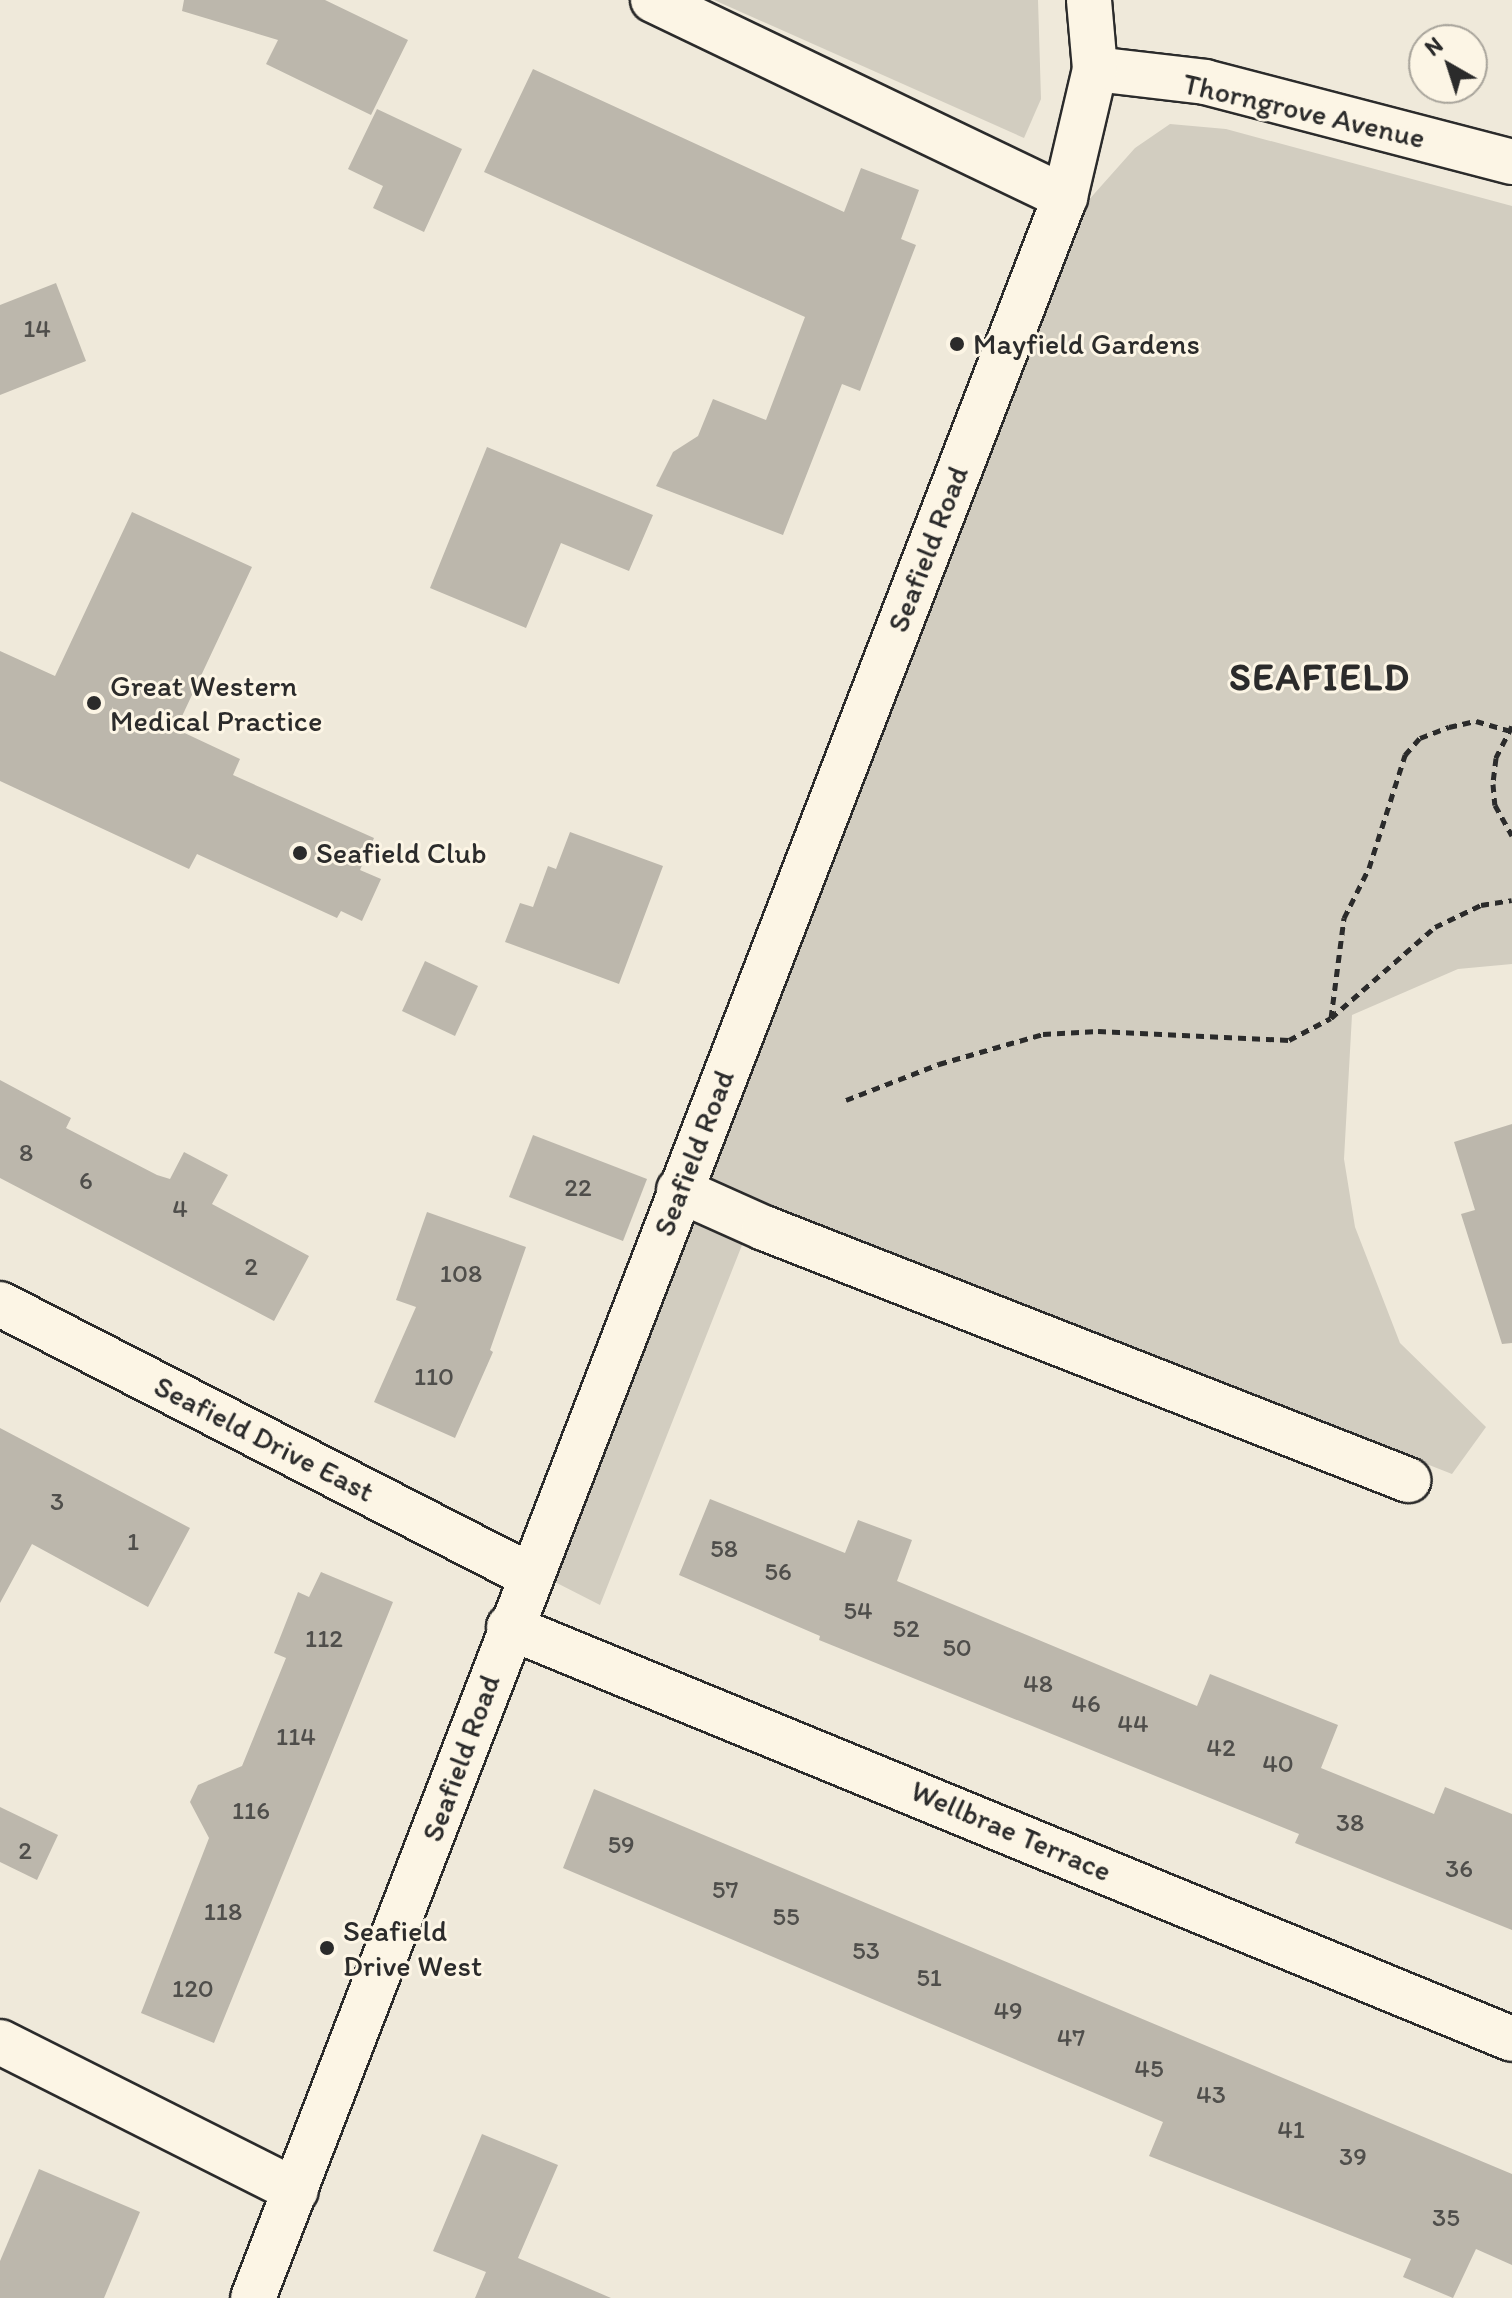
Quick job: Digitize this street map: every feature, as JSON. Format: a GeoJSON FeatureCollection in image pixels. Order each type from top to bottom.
{"type":"FeatureCollection","features":[{"type":"Feature","properties":{"kind":"street"},"geometry":{"type":"LineString","coordinates":[[653,0],[1065,197]]}},
{"type":"Feature","properties":{"kind":"street","name":"Seafield Road"},"geometry":{"type":"LineString","coordinates":[[253,2298],[368,2010],[509,1627],[1065,197],[1095,69],[1089,0]]}},
{"type":"Feature","properties":{"kind":"street","name":"Thorngrove Avenue"},"geometry":{"type":"LineString","coordinates":[[1095,69],[1205,82],[1512,162]]}},
{"type":"Feature","properties":{"kind":"street"},"geometry":{"type":"LineString","coordinates":[[679,1190],[764,1228],[1408,1480]]}},
{"type":"Feature","properties":{"kind":"street","name":"Seafield Drive East"},"geometry":{"type":"LineString","coordinates":[[0,1304],[529,1575]]}},
{"type":"Feature","properties":{"kind":"street","name":"Wellbrae Terrace"},"geometry":{"type":"LineString","coordinates":[[509,1627],[1512,2039]]}},
{"type":"Feature","properties":{"kind":"street"},"geometry":{"type":"LineString","coordinates":[[0,2042],[296,2191]]}},
{"type":"Feature","properties":{"kind":"path"},"geometry":{"type":"LineString","coordinates":[[1331,1018],[1344,918],[1369,868],[1405,755],[1420,738],[1476,721],[1510,728],[1496,758],[1493,784],[1495,805],[1512,836]]}},
{"type":"Feature","properties":{"kind":"path"},"geometry":{"type":"LineString","coordinates":[[846,1100],[939,1064],[1043,1034],[1098,1031],[1289,1040],[1331,1018],[1435,927],[1481,905],[1512,900]]}},
{"type":"Feature","properties":{"kind":"shaded area"},"geometry":{"type":"Polygon","coordinates":[[[714,0],[1038,0],[1041,99],[1024,138],[714,0]]]}},
{"type":"Feature","properties":{"kind":"shaded area"},"geometry":{"type":"Polygon","coordinates":[[[1170,124],[1226,129],[1512,206],[1512,964],[1458,969],[1352,1015],[1344,1159],[1355,1227],[1400,1343],[1486,1427],[1452,1474],[759,1202],[600,1605],[551,1580],[869,747],[1086,203],[1135,148],[1170,124]]]}},
{"type":"Feature","properties":{"kind":"building"},"geometry":{"type":"Polygon","coordinates":[[[184,0],[325,0],[408,40],[371,115],[266,64],[278,40],[182,11],[184,0]]]}},
{"type":"Feature","properties":{"kind":"building"},"geometry":{"type":"Polygon","coordinates":[[[533,69],[844,212],[861,168],[919,190],[901,239],[916,245],[860,391],[842,384],[783,535],[656,486],[673,452],[698,436],[713,399],[766,420],[805,317],[484,172],[533,69]]]}},
{"type":"Feature","properties":{"kind":"building"},"geometry":{"type":"Polygon","coordinates":[[[377,109],[462,149],[424,232],[373,208],[383,186],[348,169],[377,109]]]}},
{"type":"Feature","properties":{"kind":"building"},"geometry":{"type":"Polygon","coordinates":[[[56,283],[86,361],[0,395],[0,305],[56,283]]]}},
{"type":"Feature","properties":{"kind":"building"},"geometry":{"type":"Polygon","coordinates":[[[487,447],[653,515],[629,571],[561,543],[526,628],[430,588],[487,447]]]}},
{"type":"Feature","properties":{"kind":"building","name":"Great Western Medical Practice"},"geometry":{"type":"Polygon","coordinates":[[[132,512],[252,567],[176,729],[240,759],[233,775],[374,838],[360,870],[381,879],[362,921],[341,911],[337,918],[197,854],[189,869],[0,781],[0,651],[55,676],[132,512]]]}},
{"type":"Feature","properties":{"kind":"building"},"geometry":{"type":"Polygon","coordinates":[[[570,832],[663,866],[619,984],[505,942],[520,903],[533,907],[548,866],[556,869],[570,832]]]}},
{"type":"Feature","properties":{"kind":"building"},"geometry":{"type":"Polygon","coordinates":[[[425,961],[478,986],[455,1036],[402,1011],[425,961]]]}},
{"type":"Feature","properties":{"kind":"building"},"geometry":{"type":"Polygon","coordinates":[[[0,1080],[71,1118],[66,1128],[157,1175],[170,1179],[184,1152],[228,1175],[212,1204],[309,1256],[274,1321],[0,1178],[0,1080]]]}},
{"type":"Feature","properties":{"kind":"building"},"geometry":{"type":"Polygon","coordinates":[[[1512,1124],[1512,1343],[1502,1344],[1461,1214],[1475,1210],[1454,1142],[1512,1124]]]}},
{"type":"Feature","properties":{"kind":"building"},"geometry":{"type":"Polygon","coordinates":[[[533,1135],[647,1179],[623,1241],[509,1197],[533,1135]]]}},
{"type":"Feature","properties":{"kind":"building"},"geometry":{"type":"Polygon","coordinates":[[[427,1212],[526,1247],[490,1350],[493,1352],[455,1438],[374,1402],[416,1307],[396,1300],[427,1212]]]}},
{"type":"Feature","properties":{"kind":"building"},"geometry":{"type":"Polygon","coordinates":[[[0,1428],[190,1528],[148,1607],[32,1544],[0,1603],[0,1428]]]}},
{"type":"Feature","properties":{"kind":"building"},"geometry":{"type":"Polygon","coordinates":[[[710,1499],[845,1553],[858,1520],[912,1540],[897,1581],[1197,1706],[1210,1674],[1338,1725],[1321,1768],[1434,1814],[1445,1787],[1512,1814],[1512,1930],[1295,1843],[1299,1834],[819,1640],[820,1636],[679,1575],[710,1499]]]}},
{"type":"Feature","properties":{"kind":"building"},"geometry":{"type":"Polygon","coordinates":[[[321,1572],[393,1602],[214,2043],[141,2013],[209,1838],[190,1802],[198,1785],[242,1766],[286,1658],[274,1653],[298,1592],[309,1597],[321,1572]]]}},
{"type":"Feature","properties":{"kind":"building"},"geometry":{"type":"Polygon","coordinates":[[[594,1789],[1512,2174],[1512,2265],[1476,2249],[1453,2298],[1403,2277],[1411,2259],[1149,2156],[1163,2122],[563,1868],[594,1789]]]}},
{"type":"Feature","properties":{"kind":"building"},"geometry":{"type":"Polygon","coordinates":[[[0,1807],[58,1835],[37,1880],[0,1862],[0,1807]]]}},
{"type":"Feature","properties":{"kind":"building"},"geometry":{"type":"Polygon","coordinates":[[[482,2134],[558,2165],[518,2258],[611,2298],[475,2298],[486,2272],[433,2251],[482,2134]]]}},
{"type":"Feature","properties":{"kind":"building"},"geometry":{"type":"Polygon","coordinates":[[[39,2169],[140,2212],[104,2298],[0,2298],[0,2261],[39,2169]]]}},
{"type":"Feature","properties":{"kind":"place","name":"Mayfield Gardens"},"geometry":{"type":"Point","coordinates":[957,344]}},
{"type":"Feature","properties":{"kind":"place","name":"Great Western Medical Practice"},"geometry":{"type":"Point","coordinates":[94,703]}},
{"type":"Feature","properties":{"kind":"place","name":"Seafield Club"},"geometry":{"type":"Point","coordinates":[300,853]}},
{"type":"Feature","properties":{"kind":"place","name":"Seafield Drive West"},"geometry":{"type":"Point","coordinates":[327,1948]}},
{"type":"Feature","properties":{"kind":"district","name":"SEAFIELD"},"geometry":{"type":"Point","coordinates":[1320,678]}}]}
